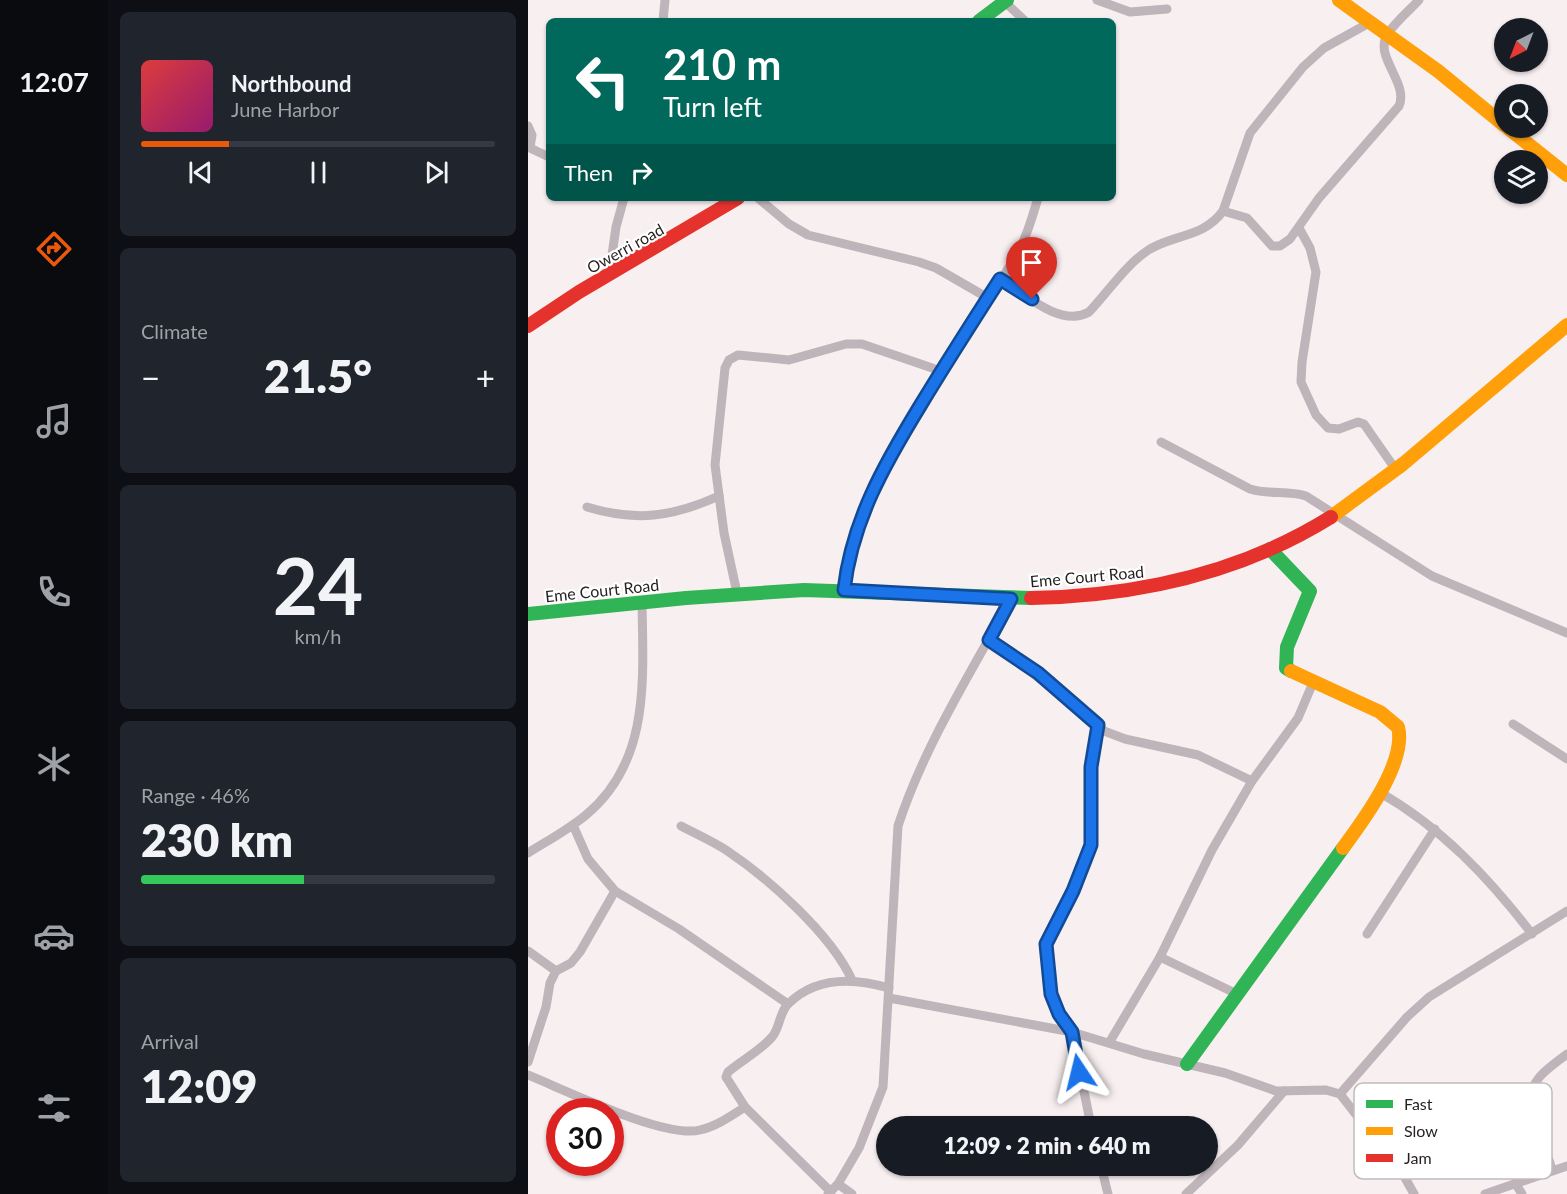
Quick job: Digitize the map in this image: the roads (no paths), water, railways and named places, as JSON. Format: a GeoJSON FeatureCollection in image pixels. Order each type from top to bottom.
{"type":"FeatureCollection","features":[{"type":"Feature","properties":{"kind":"street"},"geometry":{"type":"LineString","coordinates":[[663,18],[664,0]]}},
{"type":"Feature","properties":{"kind":"street"},"geometry":{"type":"LineString","coordinates":[[1097,0],[1131,12],[1167,9]]}},
{"type":"Feature","properties":{"kind":"street"},"geometry":{"type":"LineString","coordinates":[[1339,0],[1437,71],[1494,117]]}},
{"type":"Feature","properties":{"kind":"street"},"geometry":{"type":"LineString","coordinates":[[1223,211],[1247,219],[1272,246],[1280,246],[1299,228],[1319,198],[1399,106],[1401,94],[1384,45],[1387,35],[1419,0]]}},
{"type":"Feature","properties":{"kind":"street"},"geometry":{"type":"LineString","coordinates":[[983,18],[1006,1],[1022,18]]}},
{"type":"Feature","properties":{"kind":"street"},"geometry":{"type":"LineString","coordinates":[[1000,279],[1048,309],[1072,317],[1081,317],[1089,312],[1151,248],[1198,233],[1216,220],[1223,211],[1250,133],[1303,67],[1324,48],[1369,23]]}},
{"type":"Feature","properties":{"kind":"street"},"geometry":{"type":"LineString","coordinates":[[528,126],[532,135],[529,147],[546,156]]}},
{"type":"Feature","properties":{"kind":"street"},"geometry":{"type":"LineString","coordinates":[[1521,138],[1567,175]]}},
{"type":"Feature","properties":{"kind":"street"},"geometry":{"type":"LineString","coordinates":[[609,276],[620,201]]}},
{"type":"Feature","properties":{"kind":"street","name":"Owerri road"},"geometry":{"type":"LineString","coordinates":[[528,326],[552,309],[692,229],[734,201]]}},
{"type":"Feature","properties":{"kind":"street"},"geometry":{"type":"LineString","coordinates":[[762,201],[789,224],[808,235],[919,262],[936,268],[988,298]]}},
{"type":"Feature","properties":{"kind":"street"},"geometry":{"type":"LineString","coordinates":[[844,590],[848,560],[863,510],[881,470],[941,371],[1016,256],[1037,201]]}},
{"type":"Feature","properties":{"kind":"street"},"geometry":{"type":"LineString","coordinates":[[1299,228],[1310,248],[1316,272],[1301,382],[1316,416],[1329,428],[1339,429],[1358,422],[1364,424],[1396,470]]}},
{"type":"Feature","properties":{"kind":"street","name":"Eme Court Road"},"geometry":{"type":"LineString","coordinates":[[528,614],[737,594],[844,590],[1011,599],[1113,593],[1198,576],[1270,549],[1369,493],[1567,325]]}},
{"type":"Feature","properties":{"kind":"street"},"geometry":{"type":"LineString","coordinates":[[737,594],[718,496],[715,465],[725,368],[729,360],[738,354],[789,360],[846,344],[862,344],[941,371]]}},
{"type":"Feature","properties":{"kind":"street"},"geometry":{"type":"LineString","coordinates":[[1161,442],[1250,489],[1265,494],[1296,492],[1306,496],[1432,576],[1567,633]]}},
{"type":"Feature","properties":{"kind":"street"},"geometry":{"type":"LineString","coordinates":[[587,507],[617,516],[645,516],[679,512],[718,496]]}},
{"type":"Feature","properties":{"kind":"street"},"geometry":{"type":"LineString","coordinates":[[1187,1064],[1379,792],[1395,758],[1399,737],[1398,727],[1380,712],[1312,685],[1286,668],[1284,658],[1288,640],[1309,600],[1310,591],[1270,549]]}},
{"type":"Feature","properties":{"kind":"street"},"geometry":{"type":"LineString","coordinates":[[1011,599],[923,761],[910,788],[898,826],[889,993],[883,1087],[859,1148],[838,1184],[830,1193],[745,1107],[727,1083],[728,1072],[774,1035],[788,1004],[804,992],[827,983],[852,980],[889,993],[1072,1032],[1284,1091],[1326,1090],[1340,1094],[1354,1112]]}},
{"type":"Feature","properties":{"kind":"street"},"geometry":{"type":"LineString","coordinates":[[528,853],[573,825],[609,791],[626,763],[638,727],[644,694],[642,602]]}},
{"type":"Feature","properties":{"kind":"street"},"geometry":{"type":"LineString","coordinates":[[989,640],[1038,673],[1104,731],[1125,739],[1219,763],[1252,781]]}},
{"type":"Feature","properties":{"kind":"street"},"geometry":{"type":"LineString","coordinates":[[1109,1043],[1160,957],[1202,870],[1252,781],[1298,718],[1312,685]]}},
{"type":"Feature","properties":{"kind":"street"},"geometry":{"type":"LineString","coordinates":[[1513,724],[1567,759]]}},
{"type":"Feature","properties":{"kind":"street"},"geometry":{"type":"LineString","coordinates":[[1089,1116],[1072,1032],[1059,1014],[1051,994],[1046,944],[1073,891],[1091,845],[1091,767],[1098,725]]}},
{"type":"Feature","properties":{"kind":"street"},"geometry":{"type":"LineString","coordinates":[[1379,792],[1408,808],[1436,829],[1497,888],[1532,934]]}},
{"type":"Feature","properties":{"kind":"street"},"geometry":{"type":"LineString","coordinates":[[573,825],[588,859],[615,891],[679,929],[788,1004]]}},
{"type":"Feature","properties":{"kind":"street"},"geometry":{"type":"LineString","coordinates":[[681,826],[724,849],[761,876],[825,939],[844,964],[852,980]]}},
{"type":"Feature","properties":{"kind":"street"},"geometry":{"type":"LineString","coordinates":[[1367,934],[1436,829]]}},
{"type":"Feature","properties":{"kind":"street"},"geometry":{"type":"LineString","coordinates":[[528,1062],[556,972],[571,963],[580,952],[615,891]]}},
{"type":"Feature","properties":{"kind":"street"},"geometry":{"type":"LineString","coordinates":[[1340,1094],[1400,1024],[1429,997],[1567,911]]}},
{"type":"Feature","properties":{"kind":"street"},"geometry":{"type":"LineString","coordinates":[[528,951],[556,972]]}},
{"type":"Feature","properties":{"kind":"street"},"geometry":{"type":"LineString","coordinates":[[1160,957],[1235,993]]}},
{"type":"Feature","properties":{"kind":"street"},"geometry":{"type":"LineString","coordinates":[[1534,1083],[1536,1078],[1567,1054]]}},
{"type":"Feature","properties":{"kind":"street"},"geometry":{"type":"LineString","coordinates":[[528,1075],[654,1125],[682,1131],[700,1131],[723,1121],[745,1107]]}},
{"type":"Feature","properties":{"kind":"street"},"geometry":{"type":"LineString","coordinates":[[1186,1194],[1238,1145],[1284,1091]]}},
{"type":"Feature","properties":{"kind":"street"},"geometry":{"type":"LineString","coordinates":[[1552,1169],[1567,1166]]}},
{"type":"Feature","properties":{"kind":"street"},"geometry":{"type":"LineString","coordinates":[[1104,1176],[1108,1194]]}},
{"type":"Feature","properties":{"kind":"street"},"geometry":{"type":"LineString","coordinates":[[1406,1179],[1414,1194]]}},
{"type":"Feature","properties":{"kind":"street"},"geometry":{"type":"LineString","coordinates":[[1485,1194],[1526,1179]]}},
{"type":"Feature","properties":{"kind":"street"},"geometry":{"type":"LineString","coordinates":[[1515,1183],[1522,1194]]}},
{"type":"Feature","properties":{"kind":"street"},"geometry":{"type":"LineString","coordinates":[[838,1184],[852,1194]]}}]}
